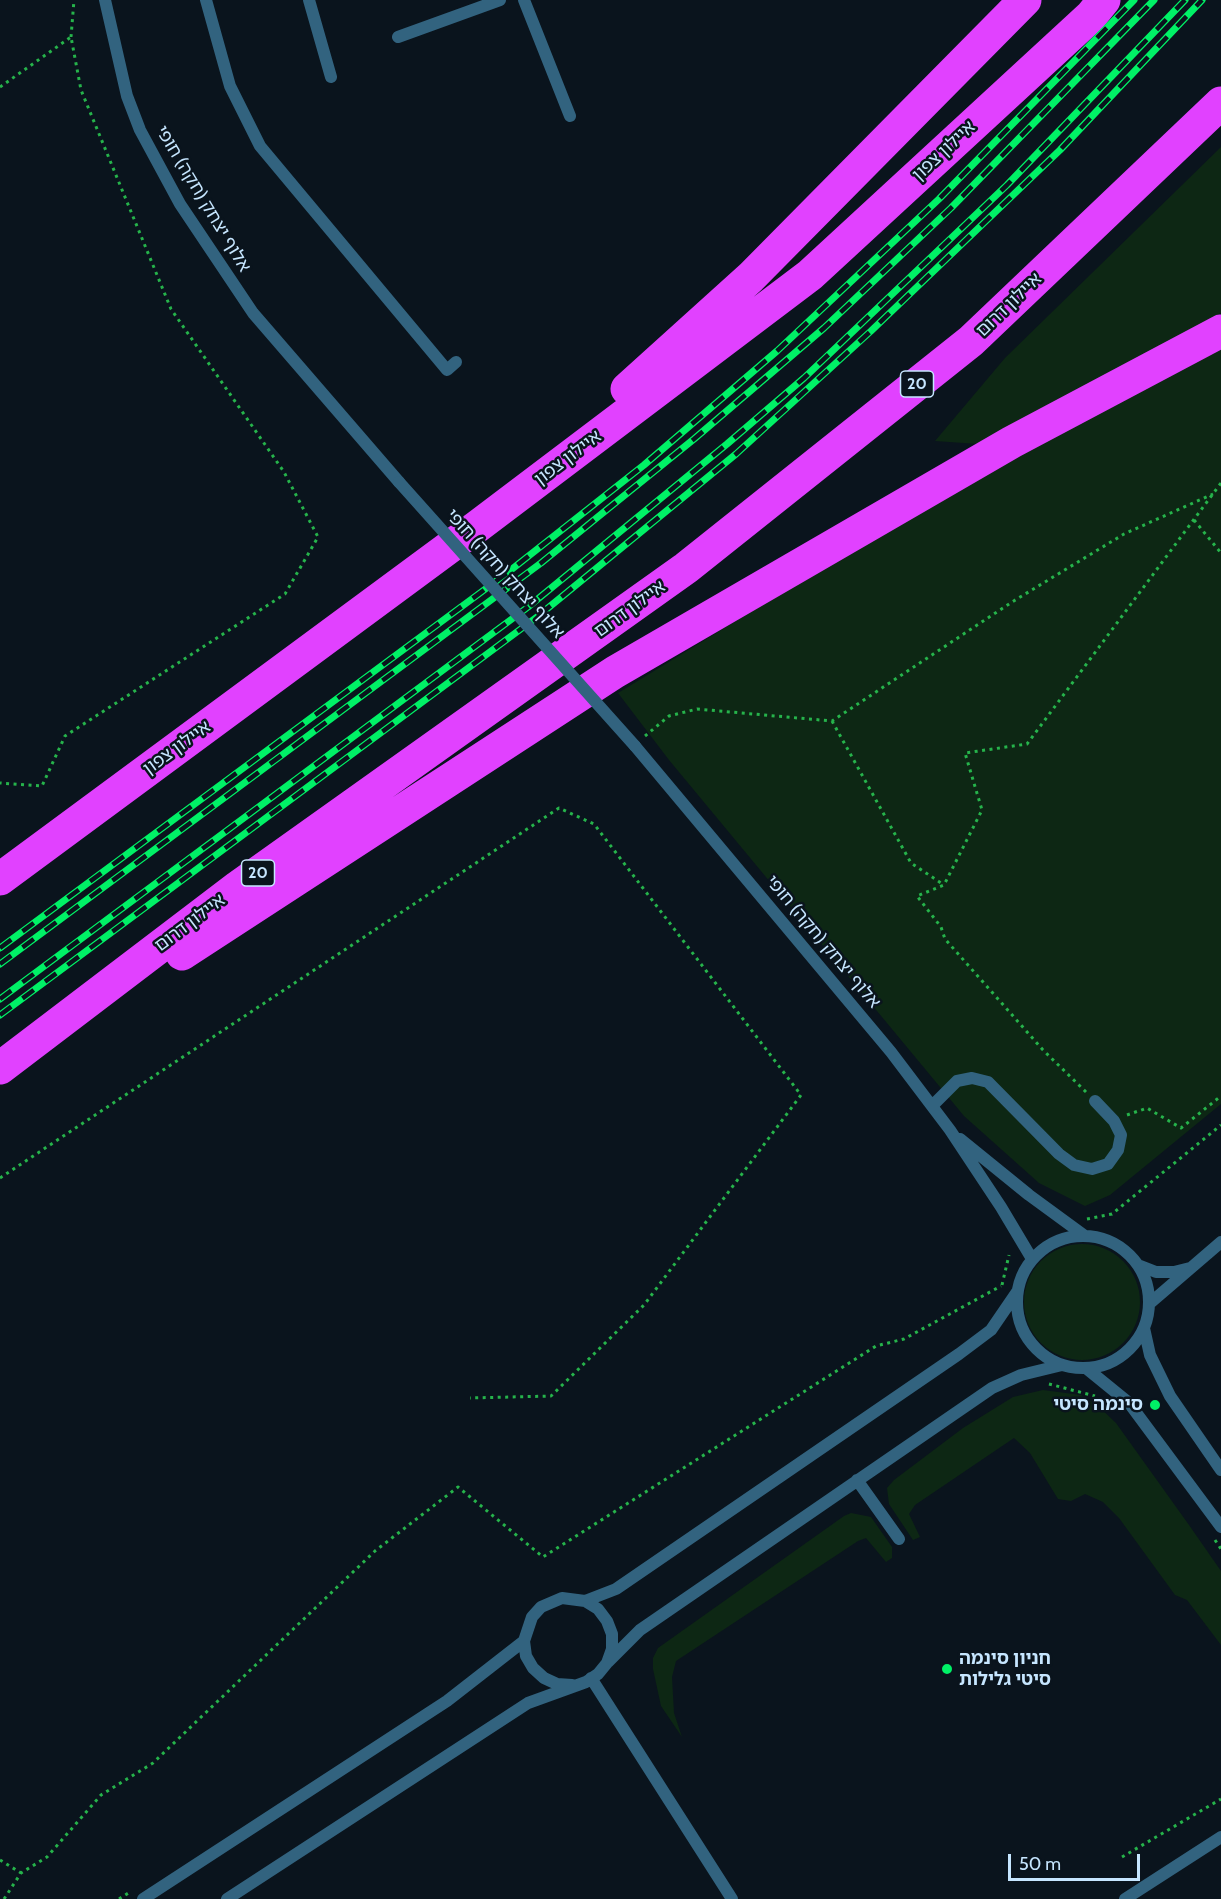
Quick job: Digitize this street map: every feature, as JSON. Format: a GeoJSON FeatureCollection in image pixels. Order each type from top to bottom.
{"type":"FeatureCollection","features":[{"type":"Feature","properties":{"kind":"highway"},"geometry":{"type":"LineString","coordinates":[[478,526],[751,277],[1025,0]]}},
{"type":"Feature","properties":{"kind":"highway","name":"איילון צפון"},"geometry":{"type":"LineString","coordinates":[[0,879],[478,526],[810,275],[1090,16],[1104,0]]}},
{"type":"Feature","properties":{"kind":"highway","name":"איילון דרום"},"geometry":{"type":"LineString","coordinates":[[0,1068],[238,887],[686,568],[971,341],[1221,103]]}},
{"type":"Feature","properties":{"kind":"highway"},"geometry":{"type":"LineString","coordinates":[[0,1073],[615,672],[1012,442],[1221,331]]}},
{"type":"Feature","properties":{"kind":"street","name":"אלוף יצחק (חקה) חופי"},"geometry":{"type":"LineString","coordinates":[[105,0],[115,51],[137,121],[180,204],[252,313],[399,482],[635,746],[891,1052],[950,1130],[1002,1206],[1032,1259]]}},
{"type":"Feature","properties":{"kind":"street"},"geometry":{"type":"LineString","coordinates":[[206,0],[230,86],[267,155],[447,370],[456,362]]}},
{"type":"Feature","properties":{"kind":"street"},"geometry":{"type":"LineString","coordinates":[[309,0],[331,77]]}},
{"type":"Feature","properties":{"kind":"street"},"geometry":{"type":"LineString","coordinates":[[398,37],[500,0]]}},
{"type":"Feature","properties":{"kind":"street"},"geometry":{"type":"LineString","coordinates":[[524,0],[570,116]]}},
{"type":"Feature","properties":{"kind":"street"},"geometry":{"type":"LineString","coordinates":[[932,1106],[957,1081],[972,1078],[988,1082],[1059,1154],[1074,1165],[1092,1169],[1108,1164],[1118,1150],[1121,1135],[1114,1121],[1095,1101]]}},
{"type":"Feature","properties":{"kind":"street","name":"אלוף יצחק (חקה) חופי"},"geometry":{"type":"LineString","coordinates":[[950,1130],[1029,1195],[1085,1236]]}},
{"type":"Feature","properties":{"kind":"street"},"geometry":{"type":"LineString","coordinates":[[1085,1236],[1105,1240],[1118,1246],[1138,1265],[1144,1277],[1149,1304],[1144,1328],[1127,1352],[1115,1360],[1086,1368],[1062,1365],[1045,1357],[1031,1344],[1022,1329],[1017,1311],[1017,1292],[1022,1274],[1032,1259],[1056,1241],[1085,1236]]}},
{"type":"Feature","properties":{"kind":"street"},"geometry":{"type":"LineString","coordinates":[[1149,1304],[1221,1242]]}},
{"type":"Feature","properties":{"kind":"street"},"geometry":{"type":"LineString","coordinates":[[1138,1265],[1156,1272],[1174,1272],[1194,1267]]}},
{"type":"Feature","properties":{"kind":"street"},"geometry":{"type":"LineString","coordinates":[[585,1601],[616,1589],[958,1354],[991,1330],[1017,1292]]}},
{"type":"Feature","properties":{"kind":"street"},"geometry":{"type":"LineString","coordinates":[[1144,1328],[1150,1355],[1170,1396],[1221,1470]]}},
{"type":"Feature","properties":{"kind":"street"},"geometry":{"type":"LineString","coordinates":[[227,1899],[528,1702],[591,1678],[640,1630],[992,1388],[1021,1375],[1062,1365]]}},
{"type":"Feature","properties":{"kind":"street"},"geometry":{"type":"LineString","coordinates":[[1086,1368],[1129,1403],[1221,1527]]}},
{"type":"Feature","properties":{"kind":"street"},"geometry":{"type":"LineString","coordinates":[[857,1480],[899,1539]]}},
{"type":"Feature","properties":{"kind":"street"},"geometry":{"type":"LineString","coordinates":[[572,1685],[557,1684],[538,1673],[526,1656],[524,1641],[529,1623],[541,1607],[562,1598],[585,1601],[598,1609],[607,1621],[612,1634],[612,1649],[607,1662]]}},
{"type":"Feature","properties":{"kind":"street"},"geometry":{"type":"LineString","coordinates":[[143,1899],[447,1701],[524,1641]]}},
{"type":"Feature","properties":{"kind":"street"},"geometry":{"type":"LineString","coordinates":[[591,1678],[732,1899]]}},
{"type":"Feature","properties":{"kind":"street"},"geometry":{"type":"LineString","coordinates":[[1125,1899],[1221,1837]]}},
{"type":"Feature","properties":{"kind":"path"},"geometry":{"type":"LineString","coordinates":[[0,783],[42,786],[65,736],[285,594],[318,537],[284,472],[171,309],[81,90],[71,38],[74,0]]}},
{"type":"Feature","properties":{"kind":"path"},"geometry":{"type":"LineString","coordinates":[[0,87],[71,38]]}},
{"type":"Feature","properties":{"kind":"path"},"geometry":{"type":"LineString","coordinates":[[1095,1101],[1043,1050],[945,939],[941,927],[917,897],[944,885],[982,810],[965,753],[1027,744],[1221,483]]}},
{"type":"Feature","properties":{"kind":"path"},"geometry":{"type":"LineString","coordinates":[[635,746],[669,716],[697,710],[832,721],[1012,602],[1124,534],[1213,494]]}},
{"type":"Feature","properties":{"kind":"path"},"geometry":{"type":"LineString","coordinates":[[1194,520],[1221,553]]}},
{"type":"Feature","properties":{"kind":"path"},"geometry":{"type":"LineString","coordinates":[[832,721],[911,863],[944,885]]}},
{"type":"Feature","properties":{"kind":"path"},"geometry":{"type":"LineString","coordinates":[[0,1178],[559,808],[594,824],[801,1095],[644,1305],[551,1396],[470,1398]]}},
{"type":"Feature","properties":{"kind":"path"},"geometry":{"type":"LineString","coordinates":[[1114,1121],[1147,1108],[1181,1128],[1221,1095]]}},
{"type":"Feature","properties":{"kind":"path"},"geometry":{"type":"LineString","coordinates":[[1079,1219],[1099,1218],[1112,1214],[1221,1125]]}},
{"type":"Feature","properties":{"kind":"path"},"geometry":{"type":"LineString","coordinates":[[4,1899],[21,1873],[46,1857],[101,1795],[153,1763],[375,1551],[458,1487],[543,1557],[876,1346],[904,1339],[1002,1286]]}},
{"type":"Feature","properties":{"kind":"path"},"geometry":{"type":"LineString","coordinates":[[1021,1375],[1029,1386],[1046,1383],[1092,1395]]}},
{"type":"Feature","properties":{"kind":"path"},"geometry":{"type":"LineString","coordinates":[[1122,1857],[1221,1799]]}},
{"type":"Feature","properties":{"kind":"path"},"geometry":{"type":"LineString","coordinates":[[0,1860],[21,1873]]}},
{"type":"Feature","properties":{"kind":"green space"},"geometry":{"type":"Polygon","coordinates":[[[1221,147],[1221,313],[978,444],[935,441],[1005,358],[1221,147]]]}},
{"type":"Feature","properties":{"kind":"green space"},"geometry":{"type":"Polygon","coordinates":[[[1221,342],[1221,1104],[1110,1195],[1085,1206],[1039,1183],[964,1116],[669,760],[618,693],[988,467],[1221,342]]]}},
{"type":"Feature","properties":{"kind":"green space"},"geometry":{"type":"Polygon","coordinates":[[[1082,1244],[1104,1248],[1123,1261],[1136,1280],[1140,1302],[1136,1324],[1123,1343],[1104,1356],[1082,1360],[1060,1356],[1041,1343],[1028,1324],[1024,1302],[1028,1280],[1041,1261],[1060,1248],[1082,1244]]]}},
{"type":"Feature","properties":{"kind":"green space"},"geometry":{"type":"Polygon","coordinates":[[[1043,1390],[1081,1395],[1096,1404],[1116,1423],[1189,1525],[1221,1571],[1221,1645],[1187,1600],[1175,1595],[1119,1518],[1103,1502],[1085,1494],[1071,1501],[1058,1499],[1030,1453],[1014,1438],[915,1505],[909,1514],[920,1537],[913,1540],[889,1504],[887,1488],[894,1480],[963,1428],[1013,1397],[1043,1390]]]}},
{"type":"Feature","properties":{"kind":"green space"},"geometry":{"type":"Polygon","coordinates":[[[851,1513],[871,1517],[892,1547],[892,1558],[886,1562],[866,1538],[858,1541],[676,1661],[672,1677],[674,1713],[682,1737],[661,1706],[653,1669],[653,1658],[658,1648],[851,1513]]]}},
{"type":"Feature","properties":{"kind":"railway"},"geometry":{"type":"LineString","coordinates":[[0,948],[507,573],[644,465],[777,351],[939,199],[1134,0]]}},
{"type":"Feature","properties":{"kind":"railway"},"geometry":{"type":"LineString","coordinates":[[0,964],[541,563],[694,439],[824,328],[951,208],[1154,0]]}},
{"type":"Feature","properties":{"kind":"railway"},"geometry":{"type":"LineString","coordinates":[[0,999],[528,607],[727,444],[804,378],[1007,185],[1185,0]]}},
{"type":"Feature","properties":{"kind":"railway"},"geometry":{"type":"LineString","coordinates":[[0,1015],[537,617],[736,454],[871,331],[1060,150],[1202,0]]}},
{"type":"Feature","properties":{"kind":"place","name":"סינמה סיטי"},"geometry":{"type":"Point","coordinates":[1155,1405]}},
{"type":"Feature","properties":{"kind":"place","name":"חניון סינמה סיטי גלילות"},"geometry":{"type":"Point","coordinates":[947,1669]}}]}
